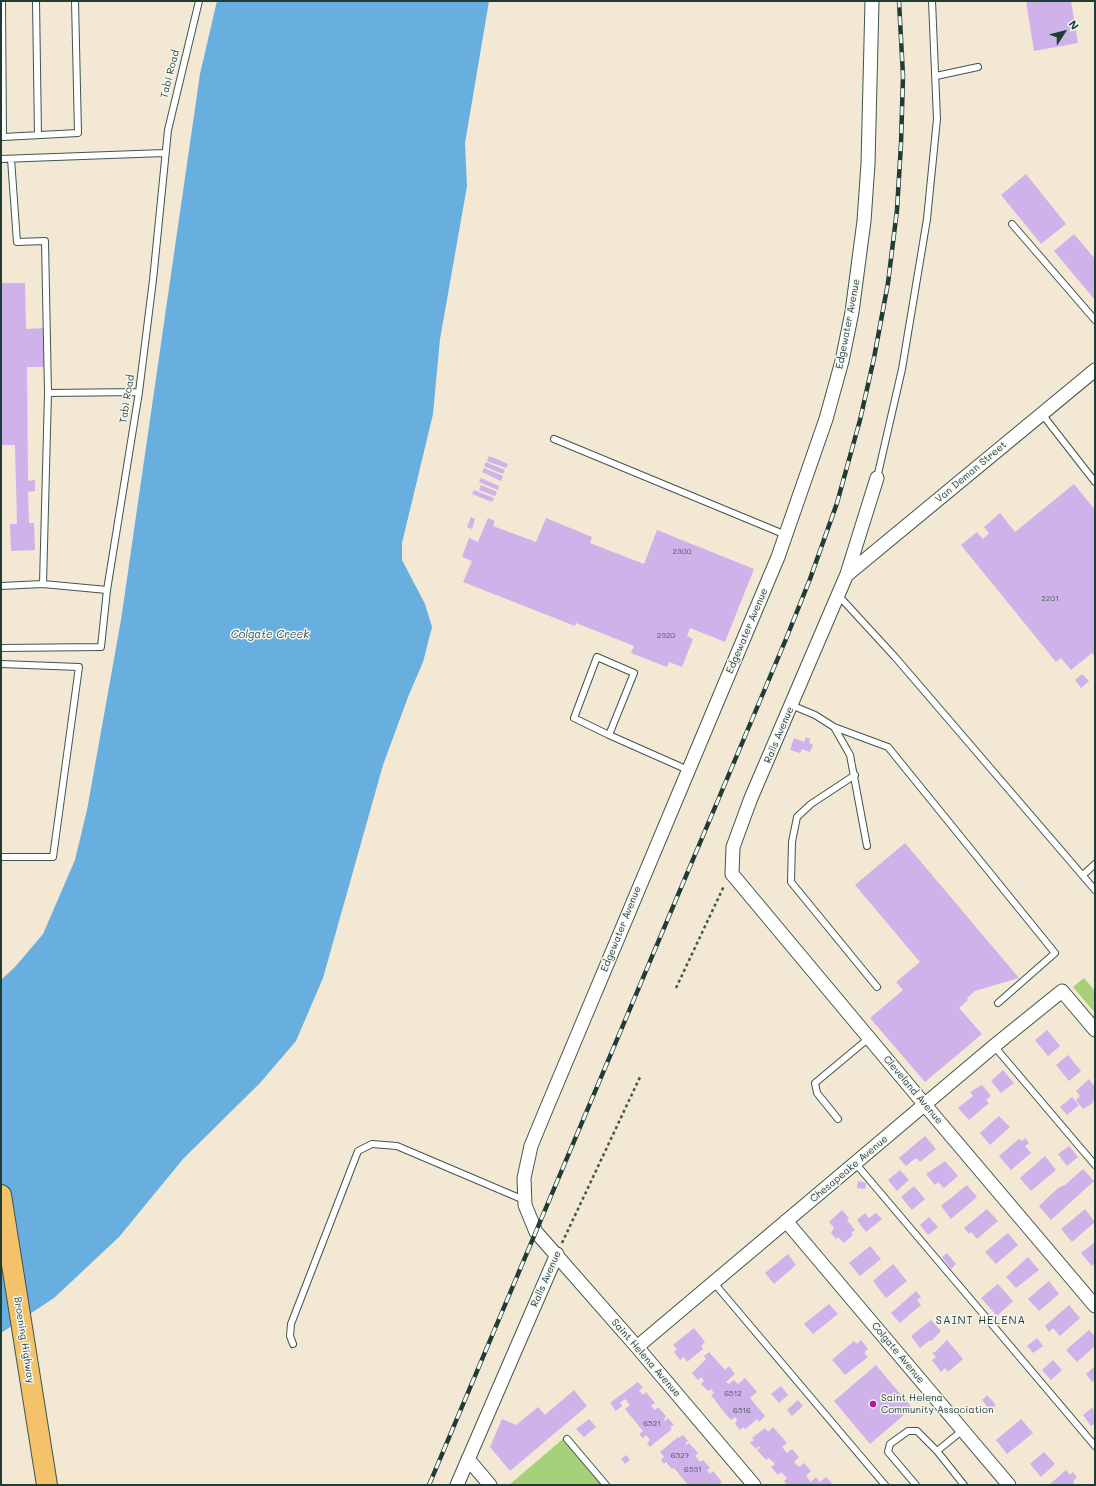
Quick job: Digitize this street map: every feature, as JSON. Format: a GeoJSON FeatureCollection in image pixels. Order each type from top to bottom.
{"type":"FeatureCollection","features":[{"type":"Feature","properties":{"kind":"main road","name":"Broening Highway"},"geometry":{"type":"LineString","coordinates":[[1,1195],[48,1485]]}},
{"type":"Feature","properties":{"kind":"street","name":"Edgewater Avenue"},"geometry":{"type":"LineString","coordinates":[[536,1232],[524,1200],[526,1165],[531,1146],[688,770],[758,608],[786,535],[826,419],[842,361],[852,312],[864,221],[868,164],[872,1]]}},
{"type":"Feature","properties":{"kind":"street","name":"Van Deman Street"},"geometry":{"type":"LineString","coordinates":[[847,574],[1095,370]]}},
{"type":"Feature","properties":{"kind":"street","name":"Ralls Avenue"},"geometry":{"type":"LineString","coordinates":[[732,874],[733,847],[751,798],[847,574],[877,478]]}},
{"type":"Feature","properties":{"kind":"street","name":"Cleveland Avenue"},"geometry":{"type":"LineString","coordinates":[[732,874],[1095,1306]]}},
{"type":"Feature","properties":{"kind":"street","name":"Chesapeake Avenue"},"geometry":{"type":"LineString","coordinates":[[637,1347],[856,1164],[994,1046],[1062,991],[1095,1030]]}},
{"type":"Feature","properties":{"kind":"street","name":"Colgate Avenue"},"geometry":{"type":"LineString","coordinates":[[786,1221],[1009,1485]]}},
{"type":"Feature","properties":{"kind":"street","name":"Saint Helena Avenue"},"geometry":{"type":"LineString","coordinates":[[536,1232],[557,1254],[754,1485]]}},
{"type":"Feature","properties":{"kind":"street","name":"Ralls Avenue"},"geometry":{"type":"LineString","coordinates":[[457,1485],[557,1254]]}},
{"type":"Feature","properties":{"kind":"street"},"geometry":{"type":"LineString","coordinates":[[468,1459],[490,1485]]}},
{"type":"Feature","properties":{"kind":"lane"},"geometry":{"type":"LineString","coordinates":[[2,1],[3,137],[78,132],[75,1]]}},
{"type":"Feature","properties":{"kind":"lane"},"geometry":{"type":"LineString","coordinates":[[36,1],[38,135]]}},
{"type":"Feature","properties":{"kind":"lane","name":"Tabi Road"},"geometry":{"type":"LineString","coordinates":[[1,648],[101,647],[107,590],[139,392],[153,280],[164,153],[176,91],[199,1]]}},
{"type":"Feature","properties":{"kind":"lane"},"geometry":{"type":"LineString","coordinates":[[877,478],[902,369],[919,271],[937,119],[932,1]]}},
{"type":"Feature","properties":{"kind":"lane"},"geometry":{"type":"LineString","coordinates":[[936,76],[978,67]]}},
{"type":"Feature","properties":{"kind":"lane"},"geometry":{"type":"LineString","coordinates":[[1,160],[164,153]]}},
{"type":"Feature","properties":{"kind":"lane"},"geometry":{"type":"LineString","coordinates":[[11,159],[17,242],[45,241],[48,393],[43,584]]}},
{"type":"Feature","properties":{"kind":"lane"},"geometry":{"type":"LineString","coordinates":[[1012,224],[1094,315]]}},
{"type":"Feature","properties":{"kind":"lane"},"geometry":{"type":"LineString","coordinates":[[48,393],[139,392]]}},
{"type":"Feature","properties":{"kind":"lane"},"geometry":{"type":"LineString","coordinates":[[1042,414],[1095,482]]}},
{"type":"Feature","properties":{"kind":"lane"},"geometry":{"type":"LineString","coordinates":[[554,439],[786,535]]}},
{"type":"Feature","properties":{"kind":"lane"},"geometry":{"type":"LineString","coordinates":[[1,586],[43,584],[107,590]]}},
{"type":"Feature","properties":{"kind":"lane"},"geometry":{"type":"LineString","coordinates":[[838,595],[895,657],[1095,890]]}},
{"type":"Feature","properties":{"kind":"lane"},"geometry":{"type":"LineString","coordinates":[[608,735],[634,673],[597,657],[574,718],[608,735],[688,770]]}},
{"type":"Feature","properties":{"kind":"lane"},"geometry":{"type":"LineString","coordinates":[[1,664],[79,667],[53,857],[1,857]]}},
{"type":"Feature","properties":{"kind":"lane"},"geometry":{"type":"LineString","coordinates":[[791,705],[815,715],[834,726],[888,747],[1056,953],[998,1003]]}},
{"type":"Feature","properties":{"kind":"lane"},"geometry":{"type":"LineString","coordinates":[[834,726],[850,755],[855,775],[867,846]]}},
{"type":"Feature","properties":{"kind":"lane"},"geometry":{"type":"LineString","coordinates":[[855,775],[811,804],[798,817],[792,842],[791,882],[877,987]]}},
{"type":"Feature","properties":{"kind":"lane"},"geometry":{"type":"LineString","coordinates":[[1083,875],[1095,864]]}},
{"type":"Feature","properties":{"kind":"lane"},"geometry":{"type":"LineString","coordinates":[[838,1119],[817,1093],[814,1083],[870,1038]]}},
{"type":"Feature","properties":{"kind":"lane"},"geometry":{"type":"LineString","coordinates":[[994,1046],[1095,1165]]}},
{"type":"Feature","properties":{"kind":"lane"},"geometry":{"type":"LineString","coordinates":[[293,1344],[290,1336],[291,1324],[358,1151],[372,1144],[397,1146],[524,1200]]}},
{"type":"Feature","properties":{"kind":"lane"},"geometry":{"type":"LineString","coordinates":[[856,1164],[1095,1446]]}},
{"type":"Feature","properties":{"kind":"lane"},"geometry":{"type":"LineString","coordinates":[[714,1283],[885,1485]]}},
{"type":"Feature","properties":{"kind":"lane"},"geometry":{"type":"LineString","coordinates":[[937,1451],[963,1430]]}},
{"type":"Feature","properties":{"kind":"lane"},"geometry":{"type":"LineString","coordinates":[[916,1485],[888,1452],[890,1444],[908,1431],[917,1431],[937,1451],[964,1485]]}},
{"type":"Feature","properties":{"kind":"lane"},"geometry":{"type":"LineString","coordinates":[[567,1439],[606,1485]]}},
{"type":"Feature","properties":{"kind":"path"},"geometry":{"type":"LineString","coordinates":[[676,988],[724,886],[732,874]]}},
{"type":"Feature","properties":{"kind":"path","name":"Ralls Avenue"},"geometry":{"type":"LineString","coordinates":[[557,1254],[641,1075]]}},
{"type":"Feature","properties":{"kind":"green space"},"geometry":{"type":"Polygon","coordinates":[[[1084,978],[1095,991],[1095,1013],[1073,987],[1084,978]]]}},
{"type":"Feature","properties":{"kind":"green space"},"geometry":{"type":"Polygon","coordinates":[[[564,1438],[602,1485],[509,1485],[564,1438]]]}},
{"type":"Feature","properties":{"kind":"water","name":"Colgate Creek"},"geometry":{"type":"Polygon","coordinates":[[[217,1],[489,1],[465,143],[467,186],[440,339],[433,414],[402,543],[402,560],[425,604],[432,627],[423,662],[408,697],[383,765],[323,978],[296,1041],[260,1083],[183,1159],[119,1237],[54,1298],[1,1333],[1,980],[15,967],[43,934],[75,860],[87,810],[121,620],[200,74],[217,1]]]}},
{"type":"Feature","properties":{"kind":"building"},"geometry":{"type":"Polygon","coordinates":[[[1026,1],[1071,1],[1078,43],[1034,51],[1026,1]]]}},
{"type":"Feature","properties":{"kind":"building"},"geometry":{"type":"Polygon","coordinates":[[[1026,174],[1066,224],[1041,244],[1001,195],[1026,174]]]}},
{"type":"Feature","properties":{"kind":"building"},"geometry":{"type":"Polygon","coordinates":[[[1074,234],[1095,259],[1095,300],[1054,251],[1074,234]]]}},
{"type":"Feature","properties":{"kind":"building"},"geometry":{"type":"Polygon","coordinates":[[[1,283],[25,283],[26,329],[45,328],[45,367],[27,367],[28,481],[35,480],[35,491],[28,492],[29,523],[34,523],[35,550],[11,551],[10,524],[17,524],[15,445],[1,445],[1,283]]]}},
{"type":"Feature","properties":{"kind":"building"},"geometry":{"type":"Polygon","coordinates":[[[489,456],[508,464],[506,468],[487,461],[489,456]]]}},
{"type":"Feature","properties":{"kind":"building"},"geometry":{"type":"Polygon","coordinates":[[[486,462],[505,470],[503,474],[484,466],[486,462]]]}},
{"type":"Feature","properties":{"kind":"building"},"geometry":{"type":"Polygon","coordinates":[[[484,468],[503,476],[501,481],[482,472],[484,468]]]}},
{"type":"Feature","properties":{"kind":"building"},"geometry":{"type":"Polygon","coordinates":[[[481,478],[499,486],[498,490],[479,482],[481,478]]]}},
{"type":"Feature","properties":{"kind":"building"},"geometry":{"type":"Polygon","coordinates":[[[1074,484],[1095,510],[1095,657],[1092,653],[1071,670],[1061,658],[1056,662],[961,545],[977,532],[983,539],[989,533],[984,527],[1000,513],[1015,532],[1074,484]]]}},
{"type":"Feature","properties":{"kind":"building"},"geometry":{"type":"Polygon","coordinates":[[[481,485],[497,492],[495,496],[479,490],[481,485]]]}},
{"type":"Feature","properties":{"kind":"building"},"geometry":{"type":"Polygon","coordinates":[[[474,490],[494,498],[492,502],[472,494],[474,490]]]}},
{"type":"Feature","properties":{"kind":"building"},"geometry":{"type":"Polygon","coordinates":[[[471,517],[475,519],[472,529],[467,527],[471,517]]]}},
{"type":"Feature","properties":{"kind":"building"},"geometry":{"type":"Polygon","coordinates":[[[488,518],[495,521],[493,526],[536,542],[546,518],[592,537],[590,543],[644,564],[657,530],[754,569],[725,642],[690,628],[687,636],[693,639],[682,667],[669,662],[667,667],[631,653],[634,646],[576,623],[575,626],[463,582],[472,561],[462,557],[469,538],[478,542],[488,518]]]}},
{"type":"Feature","properties":{"kind":"building"},"geometry":{"type":"Polygon","coordinates":[[[1082,674],[1089,681],[1081,688],[1075,680],[1082,674]]]}},
{"type":"Feature","properties":{"kind":"building"},"geometry":{"type":"Polygon","coordinates":[[[806,737],[810,739],[809,743],[813,745],[810,752],[802,749],[800,753],[790,750],[794,738],[804,742],[806,737]]]}},
{"type":"Feature","properties":{"kind":"building"},"geometry":{"type":"Polygon","coordinates":[[[905,843],[1019,978],[975,991],[967,998],[968,1000],[959,1008],[982,1034],[925,1082],[870,1018],[903,990],[896,982],[920,962],[855,885],[905,843]]]}},
{"type":"Feature","properties":{"kind":"building"},"geometry":{"type":"Polygon","coordinates":[[[1047,1030],[1060,1046],[1048,1056],[1035,1040],[1047,1030]]]}},
{"type":"Feature","properties":{"kind":"building"},"geometry":{"type":"Polygon","coordinates":[[[1068,1055],[1081,1071],[1069,1081],[1056,1065],[1068,1055]]]}},
{"type":"Feature","properties":{"kind":"building"},"geometry":{"type":"Polygon","coordinates":[[[1003,1070],[1014,1083],[1001,1093],[991,1081],[1003,1070]]]}},
{"type":"Feature","properties":{"kind":"building"},"geometry":{"type":"Polygon","coordinates":[[[1089,1079],[1093,1085],[1095,1084],[1095,1099],[1092,1102],[1093,1103],[1083,1109],[1076,1100],[1080,1096],[1076,1091],[1089,1079]]]}},
{"type":"Feature","properties":{"kind":"building"},"geometry":{"type":"Polygon","coordinates":[[[982,1085],[991,1096],[986,1100],[989,1103],[969,1120],[958,1108],[973,1096],[970,1092],[982,1085]]]}},
{"type":"Feature","properties":{"kind":"building"},"geometry":{"type":"Polygon","coordinates":[[[1072,1097],[1079,1105],[1067,1115],[1060,1107],[1072,1097]]]}},
{"type":"Feature","properties":{"kind":"building"},"geometry":{"type":"Polygon","coordinates":[[[999,1116],[1010,1127],[990,1145],[980,1133],[999,1116]]]}},
{"type":"Feature","properties":{"kind":"building"},"geometry":{"type":"Polygon","coordinates":[[[925,1136],[936,1149],[920,1162],[916,1158],[906,1166],[899,1158],[925,1136]]]}},
{"type":"Feature","properties":{"kind":"building"},"geometry":{"type":"Polygon","coordinates":[[[1025,1138],[1029,1143],[1025,1146],[1031,1153],[1011,1170],[999,1156],[1019,1139],[1022,1141],[1025,1138]]]}},
{"type":"Feature","properties":{"kind":"building"},"geometry":{"type":"Polygon","coordinates":[[[1069,1146],[1078,1157],[1067,1166],[1058,1154],[1069,1146]]]}},
{"type":"Feature","properties":{"kind":"building"},"geometry":{"type":"Polygon","coordinates":[[[1045,1156],[1056,1170],[1031,1191],[1020,1178],[1045,1156]]]}},
{"type":"Feature","properties":{"kind":"building"},"geometry":{"type":"Polygon","coordinates":[[[945,1161],[958,1176],[944,1188],[938,1182],[935,1185],[926,1174],[945,1161]]]}},
{"type":"Feature","properties":{"kind":"building"},"geometry":{"type":"Polygon","coordinates":[[[1083,1169],[1094,1181],[1051,1220],[1039,1206],[1058,1188],[1065,1185],[1083,1169]]]}},
{"type":"Feature","properties":{"kind":"building"},"geometry":{"type":"Polygon","coordinates":[[[900,1170],[909,1180],[897,1191],[888,1180],[900,1170]]]}},
{"type":"Feature","properties":{"kind":"building"},"geometry":{"type":"Polygon","coordinates":[[[858,1181],[866,1183],[865,1189],[857,1188],[858,1181]]]}},
{"type":"Feature","properties":{"kind":"building"},"geometry":{"type":"Polygon","coordinates":[[[967,1185],[977,1197],[951,1219],[941,1206],[967,1185]]]}},
{"type":"Feature","properties":{"kind":"building"},"geometry":{"type":"Polygon","coordinates":[[[914,1186],[925,1199],[912,1210],[901,1197],[914,1186]]]}},
{"type":"Feature","properties":{"kind":"building"},"geometry":{"type":"Polygon","coordinates":[[[987,1209],[998,1221],[977,1239],[971,1232],[969,1234],[964,1228],[987,1209]]]}},
{"type":"Feature","properties":{"kind":"building"},"geometry":{"type":"Polygon","coordinates":[[[1085,1209],[1095,1222],[1072,1242],[1061,1229],[1085,1209]]]}},
{"type":"Feature","properties":{"kind":"building"},"geometry":{"type":"Polygon","coordinates":[[[842,1210],[849,1218],[847,1220],[855,1230],[851,1233],[853,1235],[844,1243],[838,1237],[836,1239],[831,1233],[834,1228],[829,1222],[842,1210]]]}},
{"type":"Feature","properties":{"kind":"building"},"geometry":{"type":"Polygon","coordinates":[[[865,1213],[869,1218],[876,1213],[882,1219],[866,1232],[857,1220],[865,1213]]]}},
{"type":"Feature","properties":{"kind":"building"},"geometry":{"type":"Polygon","coordinates":[[[929,1217],[938,1227],[928,1235],[920,1225],[929,1217]]]}},
{"type":"Feature","properties":{"kind":"building"},"geometry":{"type":"Polygon","coordinates":[[[1008,1233],[1018,1245],[996,1264],[985,1252],[1008,1233]]]}},
{"type":"Feature","properties":{"kind":"building"},"geometry":{"type":"Polygon","coordinates":[[[1095,1242],[1095,1263],[1092,1266],[1081,1253],[1095,1242]]]}},
{"type":"Feature","properties":{"kind":"building"},"geometry":{"type":"Polygon","coordinates":[[[870,1246],[881,1259],[860,1276],[849,1263],[870,1246]]]}},
{"type":"Feature","properties":{"kind":"building"},"geometry":{"type":"Polygon","coordinates":[[[947,1253],[956,1264],[951,1269],[942,1257],[947,1253]]]}},
{"type":"Feature","properties":{"kind":"building"},"geometry":{"type":"Polygon","coordinates":[[[788,1254],[796,1265],[774,1284],[765,1273],[788,1254]]]}},
{"type":"Feature","properties":{"kind":"building"},"geometry":{"type":"Polygon","coordinates":[[[1028,1257],[1039,1270],[1016,1288],[1006,1277],[1028,1257]]]}},
{"type":"Feature","properties":{"kind":"building"},"geometry":{"type":"Polygon","coordinates":[[[893,1264],[907,1281],[886,1298],[873,1281],[893,1264]]]}},
{"type":"Feature","properties":{"kind":"building"},"geometry":{"type":"Polygon","coordinates":[[[1049,1281],[1059,1294],[1039,1311],[1028,1299],[1049,1281]]]}},
{"type":"Feature","properties":{"kind":"building"},"geometry":{"type":"Polygon","coordinates":[[[998,1284],[1013,1301],[997,1316],[981,1298],[998,1284]]]}},
{"type":"Feature","properties":{"kind":"building"},"geometry":{"type":"Polygon","coordinates":[[[916,1291],[921,1297],[917,1300],[921,1305],[900,1323],[891,1313],[916,1291]]]}},
{"type":"Feature","properties":{"kind":"building"},"geometry":{"type":"Polygon","coordinates":[[[829,1304],[838,1314],[813,1334],[804,1324],[829,1304]]]}},
{"type":"Feature","properties":{"kind":"building"},"geometry":{"type":"Polygon","coordinates":[[[1069,1305],[1080,1318],[1060,1336],[1053,1328],[1049,1332],[1045,1326],[1069,1305]]]}},
{"type":"Feature","properties":{"kind":"building"},"geometry":{"type":"Polygon","coordinates":[[[931,1320],[941,1331],[931,1341],[930,1340],[920,1348],[911,1336],[931,1320]]]}},
{"type":"Feature","properties":{"kind":"building"},"geometry":{"type":"Polygon","coordinates":[[[694,1328],[705,1342],[701,1346],[703,1349],[687,1362],[684,1357],[680,1360],[674,1352],[677,1349],[673,1345],[694,1328]]]}},
{"type":"Feature","properties":{"kind":"building"},"geometry":{"type":"Polygon","coordinates":[[[1089,1330],[1095,1336],[1095,1346],[1077,1362],[1066,1350],[1089,1330]]]}},
{"type":"Feature","properties":{"kind":"building"},"geometry":{"type":"Polygon","coordinates":[[[1037,1338],[1043,1346],[1033,1353],[1027,1346],[1037,1338]]]}},
{"type":"Feature","properties":{"kind":"building"},"geometry":{"type":"Polygon","coordinates":[[[861,1340],[868,1349],[864,1353],[868,1357],[845,1375],[832,1360],[854,1341],[857,1344],[861,1340]]]}},
{"type":"Feature","properties":{"kind":"building"},"geometry":{"type":"Polygon","coordinates":[[[947,1340],[963,1359],[948,1372],[945,1368],[941,1372],[932,1360],[936,1357],[932,1353],[935,1352],[947,1340]]]}},
{"type":"Feature","properties":{"kind":"building"},"geometry":{"type":"Polygon","coordinates":[[[709,1352],[725,1370],[729,1366],[735,1374],[726,1382],[729,1384],[734,1380],[738,1384],[745,1378],[757,1392],[750,1398],[765,1416],[759,1422],[757,1419],[745,1429],[743,1427],[740,1430],[735,1424],[737,1420],[735,1417],[732,1420],[728,1417],[711,1395],[714,1393],[711,1389],[708,1391],[701,1384],[704,1381],[701,1377],[698,1380],[692,1373],[706,1359],[704,1356],[709,1352]]]}},
{"type":"Feature","properties":{"kind":"building"},"geometry":{"type":"Polygon","coordinates":[[[1053,1360],[1062,1370],[1051,1380],[1042,1370],[1053,1360]]]}},
{"type":"Feature","properties":{"kind":"building","name":"Saint Helena Community Association"},"geometry":{"type":"Polygon","coordinates":[[[876,1365],[912,1408],[870,1444],[834,1401],[876,1365]]]}},
{"type":"Feature","properties":{"kind":"building"},"geometry":{"type":"Polygon","coordinates":[[[1095,1366],[1095,1380],[1092,1382],[1086,1374],[1095,1366]]]}},
{"type":"Feature","properties":{"kind":"building"},"geometry":{"type":"Polygon","coordinates":[[[638,1382],[643,1388],[639,1390],[643,1395],[646,1392],[655,1403],[651,1406],[655,1410],[658,1407],[666,1416],[664,1420],[665,1421],[668,1418],[674,1425],[670,1427],[672,1429],[650,1447],[647,1443],[650,1440],[646,1435],[643,1438],[639,1434],[643,1431],[625,1409],[630,1405],[625,1399],[620,1403],[622,1406],[616,1411],[610,1403],[638,1382]]]}},
{"type":"Feature","properties":{"kind":"building"},"geometry":{"type":"Polygon","coordinates":[[[781,1386],[788,1395],[779,1403],[771,1394],[781,1386]]]}},
{"type":"Feature","properties":{"kind":"building"},"geometry":{"type":"Polygon","coordinates":[[[574,1390],[587,1406],[510,1471],[490,1447],[502,1419],[516,1425],[538,1407],[545,1415],[574,1390]]]}},
{"type":"Feature","properties":{"kind":"building"},"geometry":{"type":"Polygon","coordinates":[[[987,1395],[996,1405],[990,1410],[982,1400],[987,1395]]]}},
{"type":"Feature","properties":{"kind":"building"},"geometry":{"type":"Polygon","coordinates":[[[798,1400],[803,1406],[792,1416],[787,1410],[798,1400]]]}},
{"type":"Feature","properties":{"kind":"building"},"geometry":{"type":"Polygon","coordinates":[[[1093,1407],[1095,1423],[1091,1426],[1083,1415],[1093,1407]]]}},
{"type":"Feature","properties":{"kind":"building"},"geometry":{"type":"Polygon","coordinates":[[[589,1419],[596,1427],[584,1437],[576,1429],[589,1419]]]}},
{"type":"Feature","properties":{"kind":"building"},"geometry":{"type":"Polygon","coordinates":[[[1021,1419],[1033,1433],[1007,1454],[996,1440],[1021,1419]]]}},
{"type":"Feature","properties":{"kind":"building"},"geometry":{"type":"Polygon","coordinates":[[[773,1427],[787,1443],[782,1447],[787,1453],[792,1449],[799,1457],[794,1462],[799,1467],[804,1463],[811,1471],[806,1476],[811,1482],[816,1477],[820,1482],[826,1477],[832,1483],[830,1485],[787,1485],[784,1481],[787,1478],[781,1472],[778,1475],[771,1467],[775,1464],[769,1458],[766,1460],[757,1450],[760,1448],[759,1446],[756,1449],[750,1443],[754,1440],[752,1438],[765,1428],[768,1432],[773,1427]]]}},
{"type":"Feature","properties":{"kind":"building"},"geometry":{"type":"Polygon","coordinates":[[[683,1435],[688,1441],[685,1444],[686,1445],[689,1443],[698,1453],[695,1456],[700,1462],[703,1460],[710,1468],[707,1470],[710,1474],[713,1471],[722,1482],[719,1485],[688,1485],[674,1468],[672,1469],[666,1462],[664,1464],[661,1460],[664,1457],[660,1452],[678,1437],[679,1438],[683,1435]]]}},
{"type":"Feature","properties":{"kind":"building"},"geometry":{"type":"Polygon","coordinates":[[[1044,1452],[1055,1464],[1041,1477],[1030,1464],[1044,1452]]]}},
{"type":"Feature","properties":{"kind":"building"},"geometry":{"type":"Polygon","coordinates":[[[626,1455],[630,1460],[625,1464],[621,1459],[626,1455]]]}},
{"type":"Feature","properties":{"kind":"building"},"geometry":{"type":"Polygon","coordinates":[[[1066,1470],[1070,1475],[1073,1472],[1077,1477],[1073,1481],[1075,1485],[1049,1485],[1066,1470]]]}},
{"type":"Feature","properties":{"kind":"railway"},"geometry":{"type":"LineString","coordinates":[[429,1485],[786,639],[810,579],[837,503],[860,420],[874,358],[888,283],[897,210],[901,144],[903,76],[899,1]]}},
{"type":"Feature","properties":{"kind":"place","name":"Saint Helena Community Association"},"geometry":{"type":"Point","coordinates":[873,1404]}},
{"type":"Feature","properties":{"kind":"district","name":"SAINT HELENA"},"geometry":{"type":"Point","coordinates":[981,1321]}}]}
